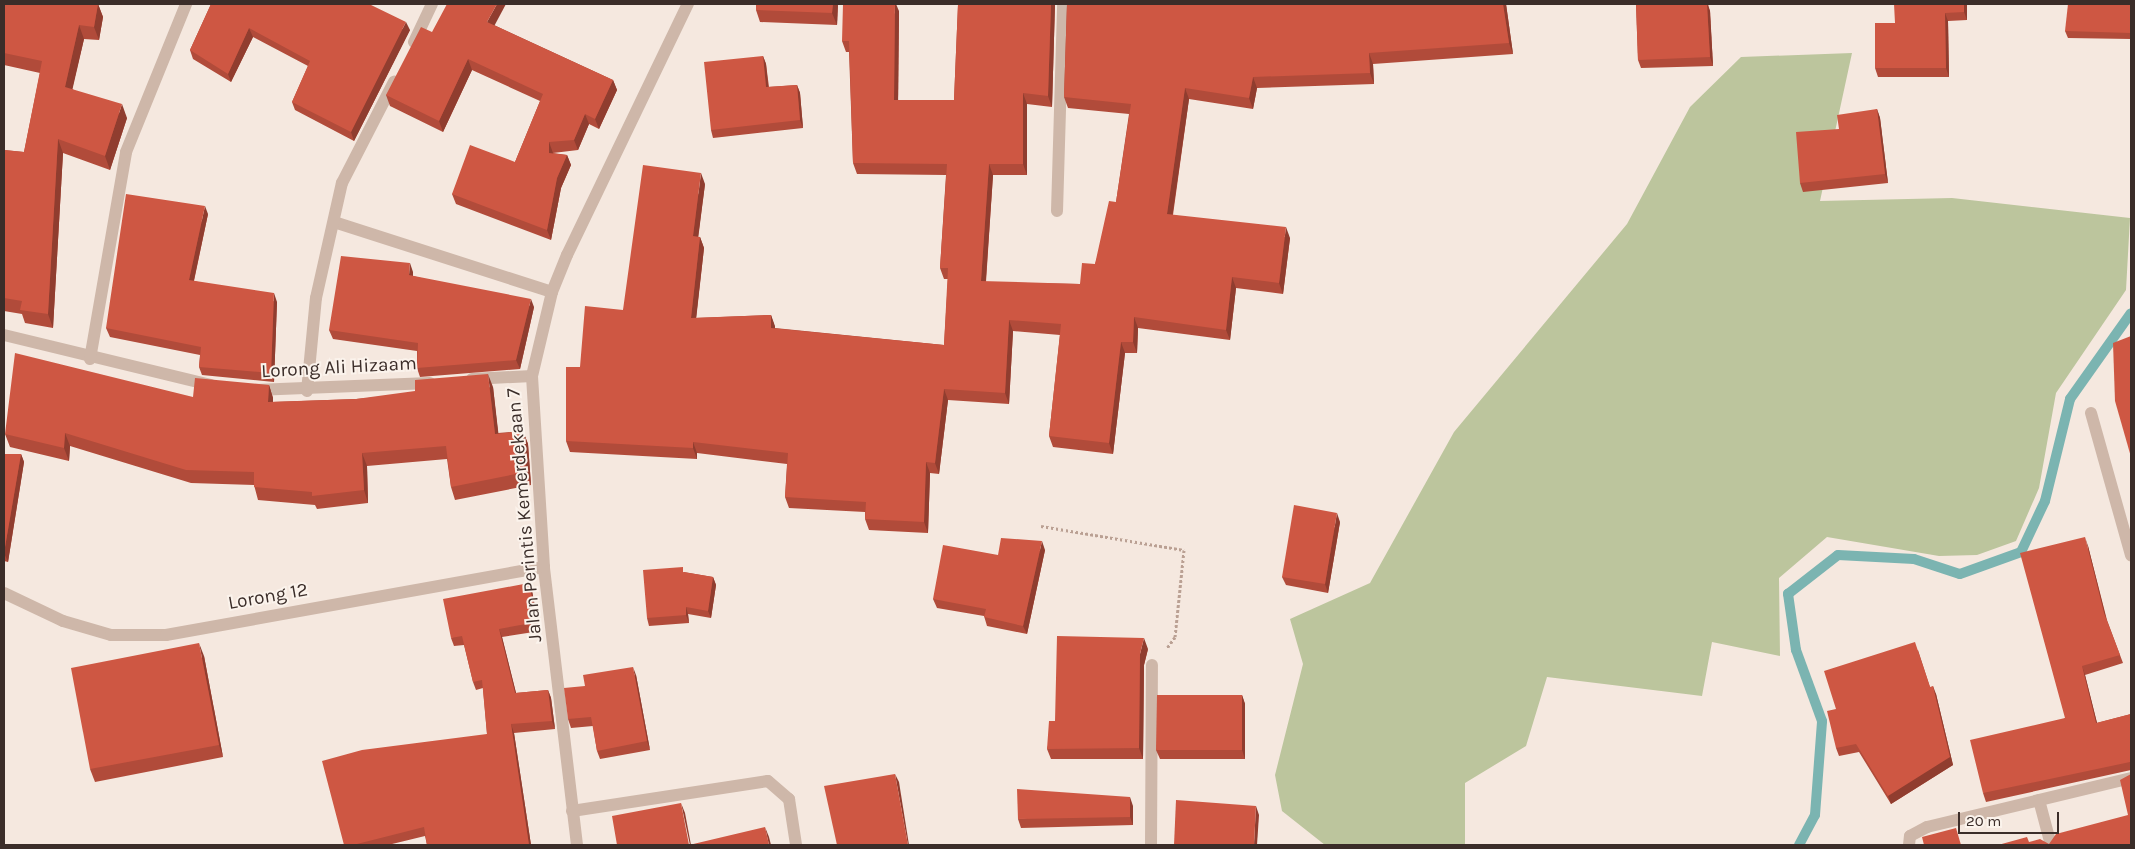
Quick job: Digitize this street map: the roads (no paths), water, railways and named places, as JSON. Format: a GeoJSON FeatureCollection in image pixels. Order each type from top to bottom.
{"type":"FeatureCollection","features":[{"type":"Feature","properties":{"kind":"street"},"geometry":{"type":"LineString","coordinates":[[90,359],[126,152],[186,4]]}},
{"type":"Feature","properties":{"kind":"street"},"geometry":{"type":"LineString","coordinates":[[410,52],[432,4]]}},
{"type":"Feature","properties":{"kind":"street","name":"Jalan Perintis Kemerdekaan 7"},"geometry":{"type":"LineString","coordinates":[[577,845],[544,567],[532,376],[552,292],[688,4]]}},
{"type":"Feature","properties":{"kind":"street"},"geometry":{"type":"LineString","coordinates":[[1057,212],[1063,4]]}},
{"type":"Feature","properties":{"kind":"street"},"geometry":{"type":"LineString","coordinates":[[307,391],[316,298],[342,183],[400,69]]}},
{"type":"Feature","properties":{"kind":"street"},"geometry":{"type":"LineString","coordinates":[[334,222],[552,292]]}},
{"type":"Feature","properties":{"kind":"street","name":"Lorong Ali Hizaam"},"geometry":{"type":"LineString","coordinates":[[4,335],[90,359],[235,388],[307,391],[441,381]]}},
{"type":"Feature","properties":{"kind":"street"},"geometry":{"type":"LineString","coordinates":[[459,379],[532,376]]}},
{"type":"Feature","properties":{"kind":"street"},"geometry":{"type":"LineString","coordinates":[[2091,413],[2131,555]]}},
{"type":"Feature","properties":{"kind":"street","name":"Lorong 12"},"geometry":{"type":"LineString","coordinates":[[4,593],[63,621],[111,635],[166,635],[544,567]]}},
{"type":"Feature","properties":{"kind":"street"},"geometry":{"type":"LineString","coordinates":[[1151,845],[1152,665]]}},
{"type":"Feature","properties":{"kind":"street"},"geometry":{"type":"LineString","coordinates":[[1909,845],[1910,836],[1926,827],[2131,778]]}},
{"type":"Feature","properties":{"kind":"street"},"geometry":{"type":"LineString","coordinates":[[572,811],[768,781],[788,799],[796,845]]}},
{"type":"Feature","properties":{"kind":"street"},"geometry":{"type":"LineString","coordinates":[[2039,800],[2051,845]]}},
{"type":"Feature","properties":{"kind":"waterway"},"geometry":{"type":"LineString","coordinates":[[1799,845],[1815,815],[1822,721],[1796,650],[1788,594],[1838,555],[1914,559],[1960,574],[2021,552],[2045,501],[2070,399],[2131,313]]}}]}
